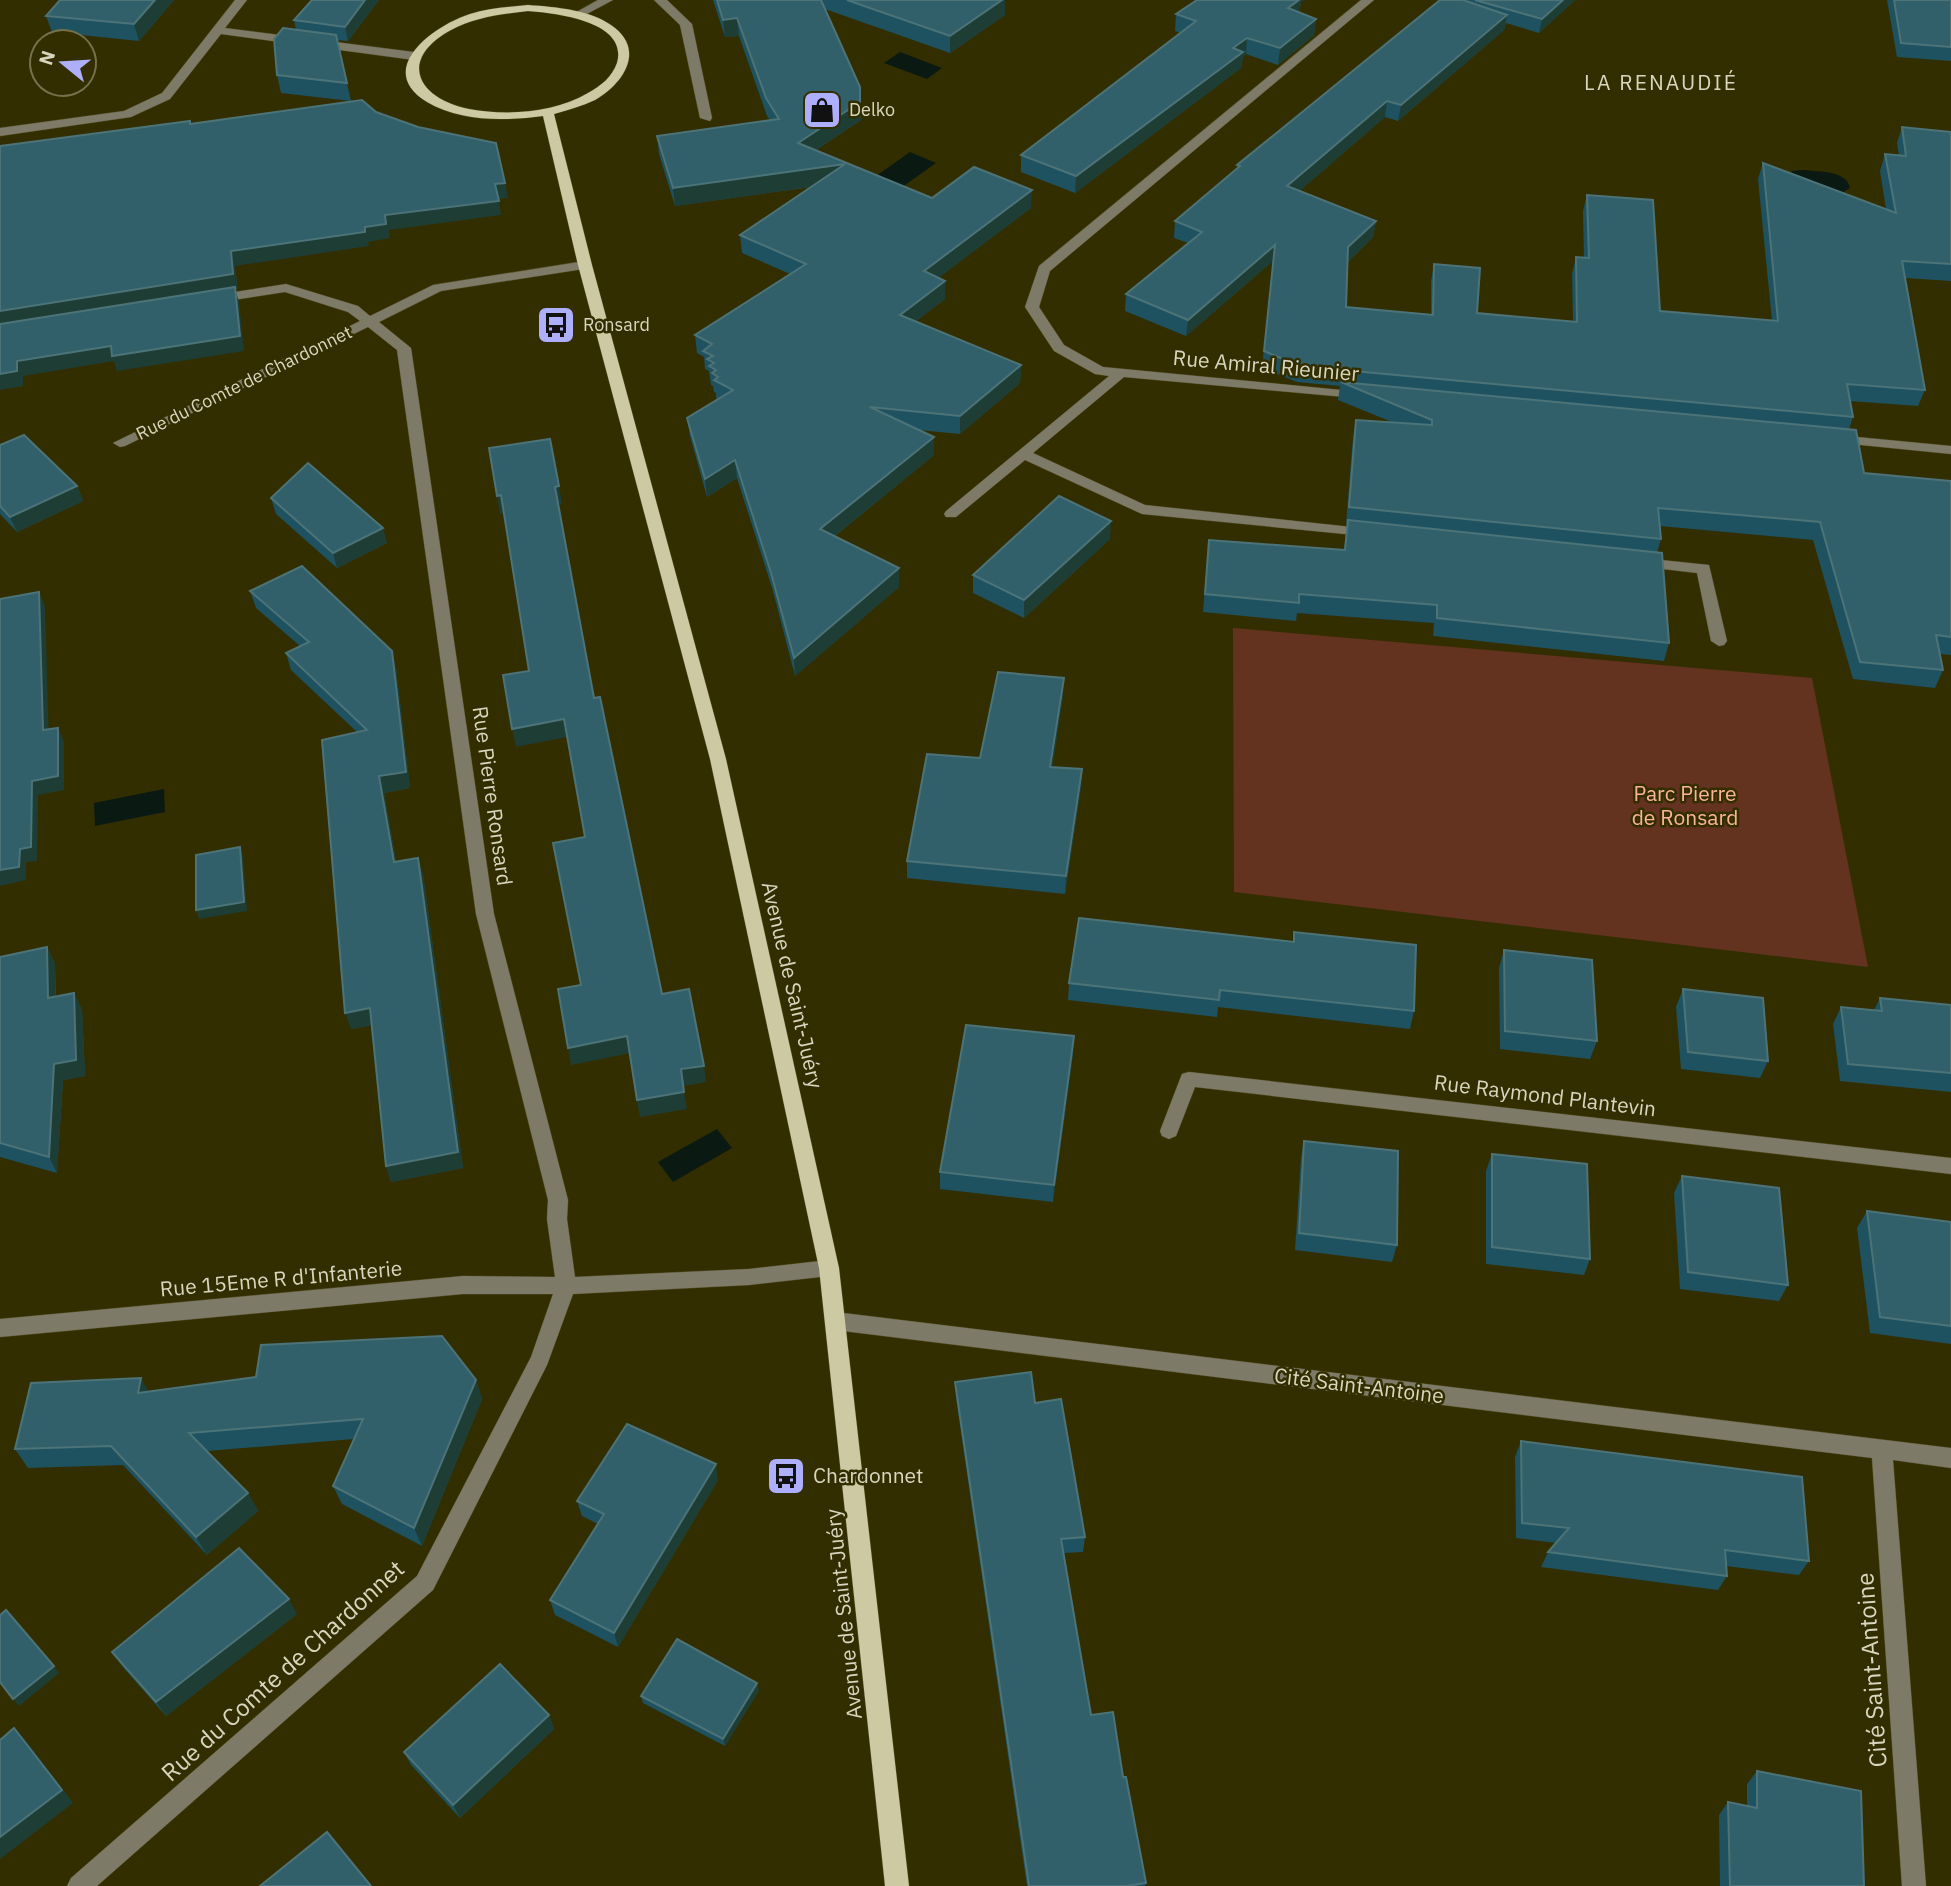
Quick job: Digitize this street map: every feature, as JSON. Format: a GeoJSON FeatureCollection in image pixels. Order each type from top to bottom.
{"type":"FeatureCollection","features":[{"type":"Feature","properties":{"kind":"main road"},"geometry":{"type":"LineString","coordinates":[[502,5],[579,14],[603,24],[618,38],[624,54],[620,72],[604,88],[580,102],[548,112],[511,117],[474,114],[443,106],[421,92],[411,74],[414,56],[427,40],[446,27],[502,5]]}},
{"type":"Feature","properties":{"kind":"main road","name":"Avenue de Saint-Juéry"},"geometry":{"type":"LineString","coordinates":[[548,112],[585,265],[718,759],[829,1268],[897,1886]]}},
{"type":"Feature","properties":{"kind":"street"},"geometry":{"type":"LineString","coordinates":[[0,132],[127,114],[166,96],[241,0]]}},
{"type":"Feature","properties":{"kind":"street"},"geometry":{"type":"LineString","coordinates":[[579,14],[607,0]]}},
{"type":"Feature","properties":{"kind":"street"},"geometry":{"type":"LineString","coordinates":[[660,0],[686,23],[706,118]]}},
{"type":"Feature","properties":{"kind":"street","name":"Rue Amiral Rieunier"},"geometry":{"type":"LineString","coordinates":[[1368,0],[1044,269],[1032,307],[1059,348],[1100,371],[1372,397]]}},
{"type":"Feature","properties":{"kind":"street"},"geometry":{"type":"LineString","coordinates":[[218,30],[414,56]]}},
{"type":"Feature","properties":{"kind":"street","name":"Rue du Comte de Chardonnet"},"geometry":{"type":"LineString","coordinates":[[120,443],[438,288],[585,265]]}},
{"type":"Feature","properties":{"kind":"street","name":"Rue du Comte de Chardonnet"},"geometry":{"type":"LineString","coordinates":[[204,301],[286,288],[353,309],[369,323]]}},
{"type":"Feature","properties":{"kind":"street","name":"Rue Pierre Ronsard"},"geometry":{"type":"LineString","coordinates":[[369,323],[404,348],[485,914],[558,1200],[557,1219],[566,1286]]}},
{"type":"Feature","properties":{"kind":"street"},"geometry":{"type":"LineString","coordinates":[[951,514],[1121,373]]}},
{"type":"Feature","properties":{"kind":"street"},"geometry":{"type":"LineString","coordinates":[[1818,438],[1951,450]]}},
{"type":"Feature","properties":{"kind":"street"},"geometry":{"type":"LineString","coordinates":[[1023,454],[1142,509],[1392,536]]}},
{"type":"Feature","properties":{"kind":"street"},"geometry":{"type":"LineString","coordinates":[[1624,561],[1704,569],[1720,640]]}},
{"type":"Feature","properties":{"kind":"street","name":"Rue Raymond Plantevin"},"geometry":{"type":"LineString","coordinates":[[1169,1131],[1189,1079],[1951,1166]]}},
{"type":"Feature","properties":{"kind":"street"},"geometry":{"type":"LineString","coordinates":[[566,1286],[749,1277],[829,1268]]}},
{"type":"Feature","properties":{"kind":"street","name":"Rue 15Eme R d'Infanterie"},"geometry":{"type":"LineString","coordinates":[[0,1328],[463,1285],[566,1286]]}},
{"type":"Feature","properties":{"kind":"street","name":"Rue du Comte de Chardonnet"},"geometry":{"type":"LineString","coordinates":[[79,1886],[425,1583],[540,1359],[566,1286]]}},
{"type":"Feature","properties":{"kind":"street","name":"Cité Saint-Antoine"},"geometry":{"type":"LineString","coordinates":[[835,1321],[1951,1458]]}},
{"type":"Feature","properties":{"kind":"street","name":"Cité Saint-Antoine"},"geometry":{"type":"LineString","coordinates":[[1882,1451],[1914,1886]]}},
{"type":"Feature","properties":{"kind":"green space","name":"Parc Pierre de Ronsard"},"geometry":{"type":"Polygon","coordinates":[[[1233,628],[1812,678],[1868,967],[1234,892],[1233,628]]]}},
{"type":"Feature","properties":{"kind":"shaded area"},"geometry":{"type":"Polygon","coordinates":[[[900,52],[942,68],[927,79],[884,63],[900,52]]]}},
{"type":"Feature","properties":{"kind":"shaded area"},"geometry":{"type":"Polygon","coordinates":[[[910,152],[936,163],[898,190],[872,179],[910,152]]]}},
{"type":"Feature","properties":{"kind":"shaded area"},"geometry":{"type":"Polygon","coordinates":[[[1792,171],[1838,175],[1848,182],[1850,188],[1840,194],[1790,175],[1792,171]]]}},
{"type":"Feature","properties":{"kind":"shaded area"},"geometry":{"type":"Polygon","coordinates":[[[164,789],[165,812],[95,826],[94,803],[164,789]]]}},
{"type":"Feature","properties":{"kind":"shaded area"},"geometry":{"type":"Polygon","coordinates":[[[717,1129],[732,1148],[673,1182],[658,1162],[717,1129]]]}},
{"type":"Feature","properties":{"kind":"building"},"geometry":{"type":"Polygon","coordinates":[[[60,0],[155,0],[134,24],[46,16],[60,0]]]}},
{"type":"Feature","properties":{"kind":"building"},"geometry":{"type":"Polygon","coordinates":[[[312,0],[365,0],[345,27],[294,20],[312,0]]]}},
{"type":"Feature","properties":{"kind":"building"},"geometry":{"type":"Polygon","coordinates":[[[717,0],[821,0],[860,87],[860,102],[798,143],[932,198],[974,167],[1032,190],[924,271],[945,281],[900,315],[1021,365],[960,416],[870,407],[934,437],[820,529],[899,568],[794,658],[771,573],[735,460],[705,479],[687,418],[733,390],[714,380],[718,377],[712,373],[716,370],[709,366],[714,363],[707,359],[713,356],[703,351],[712,344],[695,335],[806,264],[740,235],[845,164],[673,188],[657,136],[779,119],[766,98],[737,18],[723,20],[717,0]]]}},
{"type":"Feature","properties":{"kind":"building"},"geometry":{"type":"Polygon","coordinates":[[[847,0],[1002,0],[950,36],[847,0]]]}},
{"type":"Feature","properties":{"kind":"building"},"geometry":{"type":"Polygon","coordinates":[[[1197,0],[1299,0],[1288,8],[1316,19],[1280,48],[1247,38],[1233,48],[1243,52],[1076,176],[1021,155],[1196,21],[1176,14],[1197,0]]]}},
{"type":"Feature","properties":{"kind":"building"},"geometry":{"type":"Polygon","coordinates":[[[1440,0],[1463,0],[1507,15],[1401,105],[1387,101],[1287,186],[1376,221],[1348,247],[1346,307],[1433,315],[1434,264],[1480,268],[1477,313],[1577,322],[1576,257],[1589,258],[1587,195],[1653,200],[1660,311],[1778,321],[1763,163],[1896,213],[1885,154],[1906,156],[1902,127],[1951,132],[1951,264],[1902,261],[1925,390],[1847,384],[1853,417],[1299,366],[1264,351],[1275,245],[1188,320],[1126,294],[1202,232],[1175,221],[1240,166],[1237,165],[1440,0]]]}},
{"type":"Feature","properties":{"kind":"building"},"geometry":{"type":"Polygon","coordinates":[[[1475,0],[1563,0],[1542,19],[1475,0]]]}},
{"type":"Feature","properties":{"kind":"building"},"geometry":{"type":"Polygon","coordinates":[[[1894,0],[1951,0],[1951,47],[1901,43],[1894,0]]]}},
{"type":"Feature","properties":{"kind":"building"},"geometry":{"type":"Polygon","coordinates":[[[283,28],[336,35],[347,83],[277,75],[274,39],[283,28]]]}},
{"type":"Feature","properties":{"kind":"building"},"geometry":{"type":"Polygon","coordinates":[[[362,100],[376,112],[418,127],[496,143],[505,183],[495,184],[499,201],[385,215],[386,224],[365,227],[365,232],[231,251],[233,274],[0,311],[0,146],[190,121],[190,124],[362,100]]]}},
{"type":"Feature","properties":{"kind":"building"},"geometry":{"type":"Polygon","coordinates":[[[235,287],[240,336],[112,356],[111,346],[17,361],[17,371],[0,374],[0,324],[235,287]]]}},
{"type":"Feature","properties":{"kind":"building"},"geometry":{"type":"Polygon","coordinates":[[[1341,382],[1856,430],[1864,473],[1951,481],[1951,637],[1936,635],[1943,670],[1860,662],[1820,522],[1658,508],[1661,539],[1349,507],[1356,420],[1432,425],[1432,420],[1341,382]]]}},
{"type":"Feature","properties":{"kind":"building"},"geometry":{"type":"Polygon","coordinates":[[[24,435],[77,486],[10,517],[0,506],[0,445],[24,435]]]}},
{"type":"Feature","properties":{"kind":"building"},"geometry":{"type":"Polygon","coordinates":[[[550,439],[559,486],[555,487],[594,698],[600,697],[662,994],[689,989],[704,1066],[681,1069],[684,1092],[637,1100],[627,1036],[568,1048],[558,989],[581,985],[553,843],[585,837],[564,719],[512,729],[503,675],[529,671],[501,495],[497,496],[489,448],[550,439]]]}},
{"type":"Feature","properties":{"kind":"building"},"geometry":{"type":"Polygon","coordinates":[[[308,463],[383,528],[333,553],[271,498],[308,463]]]}},
{"type":"Feature","properties":{"kind":"building"},"geometry":{"type":"Polygon","coordinates":[[[1059,496],[1111,521],[1024,600],[973,575],[1059,496]]]}},
{"type":"Feature","properties":{"kind":"building"},"geometry":{"type":"Polygon","coordinates":[[[1348,520],[1662,553],[1669,643],[1437,618],[1437,605],[1299,594],[1299,603],[1205,594],[1209,540],[1345,550],[1348,520]]]}},
{"type":"Feature","properties":{"kind":"building"},"geometry":{"type":"Polygon","coordinates":[[[302,566],[392,651],[406,772],[379,776],[394,862],[418,858],[458,1152],[386,1166],[370,1008],[345,1013],[322,740],[367,730],[286,653],[309,642],[250,591],[302,566]]]}},
{"type":"Feature","properties":{"kind":"building"},"geometry":{"type":"Polygon","coordinates":[[[39,592],[43,730],[58,728],[58,776],[32,781],[31,847],[20,849],[19,867],[0,870],[0,599],[39,592]]]}},
{"type":"Feature","properties":{"kind":"building"},"geometry":{"type":"Polygon","coordinates":[[[998,672],[1064,678],[1050,767],[1082,769],[1066,876],[907,861],[927,754],[980,758],[998,672]]]}},
{"type":"Feature","properties":{"kind":"building"},"geometry":{"type":"Polygon","coordinates":[[[240,847],[244,902],[196,910],[196,855],[240,847]]]}},
{"type":"Feature","properties":{"kind":"building"},"geometry":{"type":"Polygon","coordinates":[[[1079,918],[1294,942],[1294,932],[1416,945],[1414,1011],[1220,990],[1219,1000],[1069,983],[1079,918]]]}},
{"type":"Feature","properties":{"kind":"building"},"geometry":{"type":"Polygon","coordinates":[[[47,947],[48,998],[74,993],[76,1060],[54,1064],[49,1157],[0,1143],[0,957],[47,947]]]}},
{"type":"Feature","properties":{"kind":"building"},"geometry":{"type":"Polygon","coordinates":[[[1504,950],[1592,960],[1597,1041],[1505,1031],[1504,950]]]}},
{"type":"Feature","properties":{"kind":"building"},"geometry":{"type":"Polygon","coordinates":[[[1683,989],[1763,998],[1768,1061],[1688,1052],[1683,989]]]}},
{"type":"Feature","properties":{"kind":"building"},"geometry":{"type":"Polygon","coordinates":[[[1880,998],[1951,1005],[1951,1073],[1848,1064],[1841,1007],[1882,1011],[1880,998]]]}},
{"type":"Feature","properties":{"kind":"building"},"geometry":{"type":"Polygon","coordinates":[[[966,1025],[1074,1036],[1054,1185],[940,1172],[966,1025]]]}},
{"type":"Feature","properties":{"kind":"building"},"geometry":{"type":"Polygon","coordinates":[[[1304,1141],[1398,1151],[1397,1245],[1299,1233],[1304,1141]]]}},
{"type":"Feature","properties":{"kind":"building"},"geometry":{"type":"Polygon","coordinates":[[[1492,1154],[1587,1164],[1590,1259],[1492,1247],[1492,1154]]]}},
{"type":"Feature","properties":{"kind":"building"},"geometry":{"type":"Polygon","coordinates":[[[1682,1176],[1779,1188],[1788,1285],[1688,1272],[1682,1176]]]}},
{"type":"Feature","properties":{"kind":"building"},"geometry":{"type":"Polygon","coordinates":[[[1867,1211],[1951,1222],[1951,1326],[1880,1317],[1867,1211]]]}},
{"type":"Feature","properties":{"kind":"building"},"geometry":{"type":"Polygon","coordinates":[[[442,1336],[476,1380],[414,1528],[333,1486],[363,1419],[189,1433],[248,1493],[196,1537],[111,1446],[15,1449],[31,1383],[141,1378],[138,1393],[256,1377],[261,1345],[442,1336]]]}},
{"type":"Feature","properties":{"kind":"building"},"geometry":{"type":"Polygon","coordinates":[[[1031,1372],[1035,1403],[1061,1399],[1085,1537],[1061,1539],[1091,1715],[1113,1712],[1123,1777],[1126,1777],[1146,1883],[1126,1886],[1029,1886],[955,1382],[1031,1372]]]}},
{"type":"Feature","properties":{"kind":"building"},"geometry":{"type":"Polygon","coordinates":[[[627,1424],[716,1464],[614,1633],[550,1600],[604,1514],[577,1501],[627,1424]]]}},
{"type":"Feature","properties":{"kind":"building"},"geometry":{"type":"Polygon","coordinates":[[[1521,1441],[1802,1477],[1809,1561],[1725,1550],[1727,1576],[1548,1552],[1569,1528],[1522,1523],[1521,1441]]]}},
{"type":"Feature","properties":{"kind":"building"},"geometry":{"type":"Polygon","coordinates":[[[239,1548],[289,1599],[156,1702],[112,1652],[239,1548]]]}},
{"type":"Feature","properties":{"kind":"building"},"geometry":{"type":"Polygon","coordinates":[[[6,1610],[54,1666],[13,1699],[0,1682],[0,1615],[6,1610]]]}},
{"type":"Feature","properties":{"kind":"building"},"geometry":{"type":"Polygon","coordinates":[[[677,1639],[757,1683],[723,1739],[641,1696],[677,1639]]]}},
{"type":"Feature","properties":{"kind":"building"},"geometry":{"type":"Polygon","coordinates":[[[500,1664],[549,1715],[453,1805],[404,1752],[500,1664]]]}},
{"type":"Feature","properties":{"kind":"building"},"geometry":{"type":"Polygon","coordinates":[[[14,1728],[62,1790],[0,1837],[0,1740],[14,1728]]]}},
{"type":"Feature","properties":{"kind":"building"},"geometry":{"type":"Polygon","coordinates":[[[1757,1771],[1861,1791],[1864,1886],[1730,1886],[1728,1802],[1757,1808],[1757,1771]]]}},
{"type":"Feature","properties":{"kind":"building"},"geometry":{"type":"Polygon","coordinates":[[[327,1832],[371,1886],[260,1886],[327,1832]]]}},
{"type":"Feature","properties":{"kind":"place","name":"Delko"},"geometry":{"type":"Point","coordinates":[822,110]}},
{"type":"Feature","properties":{"kind":"place","name":"Ronsard"},"geometry":{"type":"Point","coordinates":[556,325]}},
{"type":"Feature","properties":{"kind":"place","name":"Chardonnet"},"geometry":{"type":"Point","coordinates":[786,1476]}},
{"type":"Feature","properties":{"kind":"district","name":"LA RENAUDIÉ"},"geometry":{"type":"Point","coordinates":[1661,83]}}]}
